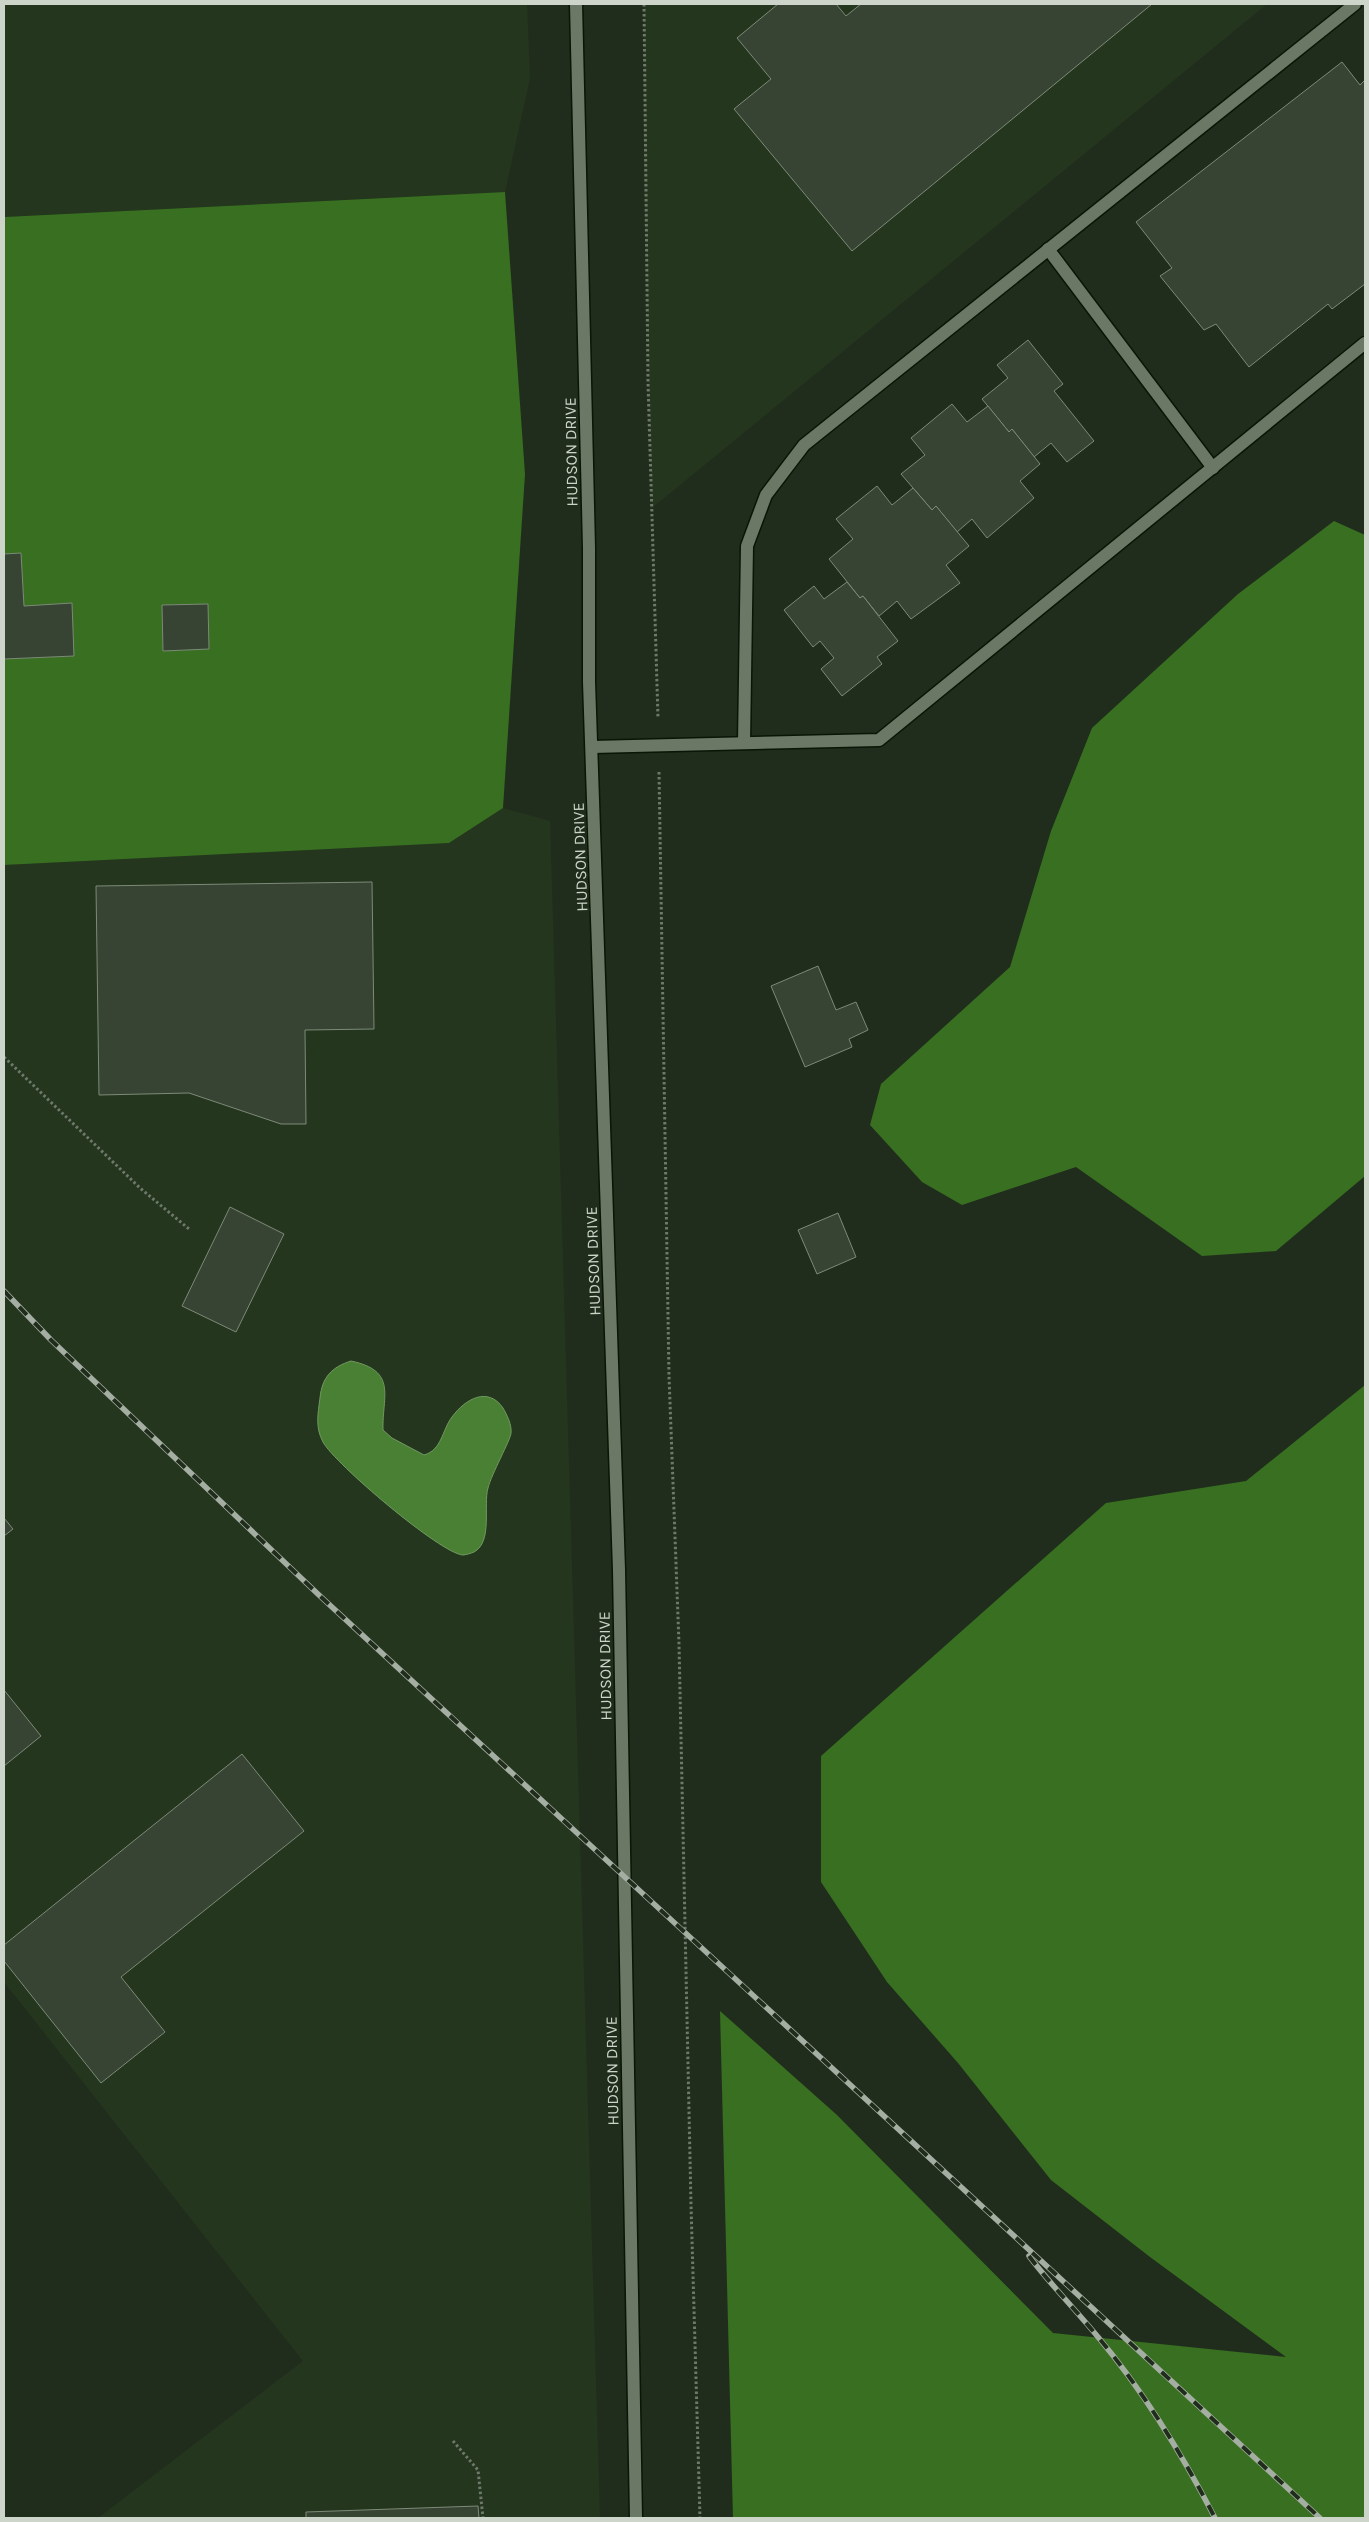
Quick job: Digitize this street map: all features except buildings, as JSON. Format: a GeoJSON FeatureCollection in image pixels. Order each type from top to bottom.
{"type":"FeatureCollection","features":[{"type":"Feature","properties":{"kind":"main road","name":"HUDSON DRIVE"},"geometry":{"type":"LineString","coordinates":[[576,4],[592,747],[619,1570],[636,2518]]}},
{"type":"Feature","properties":{"kind":"main road"},"geometry":{"type":"LineString","coordinates":[[744,743],[747,546],[766,495],[804,445],[1355,4]]}},
{"type":"Feature","properties":{"kind":"main road"},"geometry":{"type":"LineString","coordinates":[[1048,249],[1213,468]]}},
{"type":"Feature","properties":{"kind":"main road"},"geometry":{"type":"LineString","coordinates":[[592,747],[659,747],[878,740],[1365,343]]}},
{"type":"Feature","properties":{"kind":"path"},"geometry":{"type":"LineString","coordinates":[[644,4],[648,382],[659,747],[668,1376],[679,1644],[700,2518]]}},
{"type":"Feature","properties":{"kind":"path"},"geometry":{"type":"LineString","coordinates":[[4,1057],[140,1188],[188,1229]]}},
{"type":"Feature","properties":{"kind":"path"},"geometry":{"type":"LineString","coordinates":[[453,2441],[478,2470],[483,2518]]}},
{"type":"Feature","properties":{"kind":"shaded area"},"geometry":{"type":"Polygon","coordinates":[[[4,4],[527,4],[530,78],[505,192],[4,217],[4,4]]]}},
{"type":"Feature","properties":{"kind":"shaded area"},"geometry":{"type":"Polygon","coordinates":[[[644,4],[1267,4],[652,508],[644,167],[644,4]]]}},
{"type":"Feature","properties":{"kind":"shaded area"},"geometry":{"type":"Polygon","coordinates":[[[505,192],[525,474],[503,808],[449,843],[4,865],[4,217],[505,192]]]}},
{"type":"Feature","properties":{"kind":"shaded area"},"geometry":{"type":"Polygon","coordinates":[[[1334,521],[1365,535],[1365,1176],[1276,1251],[1202,1256],[1076,1167],[962,1205],[922,1182],[870,1125],[881,1084],[1010,967],[1051,831],[1092,728],[1238,594],[1334,521]]]}},
{"type":"Feature","properties":{"kind":"shaded area"},"geometry":{"type":"Polygon","coordinates":[[[503,808],[550,821],[600,2518],[98,2518],[303,2361],[4,1982],[4,865],[449,843],[503,808]]]}},
{"type":"Feature","properties":{"kind":"shaded area"},"geometry":{"type":"Polygon","coordinates":[[[351,1361],[366,1365],[376,1371],[382,1378],[385,1396],[383,1430],[392,1438],[424,1455],[435,1449],[452,1417],[470,1400],[484,1396],[497,1401],[503,1408],[510,1423],[511,1433],[488,1488],[485,1532],[480,1547],[474,1552],[463,1555],[451,1551],[433,1540],[366,1487],[331,1453],[323,1442],[320,1436],[318,1420],[323,1384],[333,1370],[351,1361]]]}},
{"type":"Feature","properties":{"kind":"shaded area"},"geometry":{"type":"Polygon","coordinates":[[[1365,1385],[1365,2518],[733,2518],[720,2011],[837,2115],[1053,2333],[1286,2357],[1150,2257],[1051,2180],[958,2063],[887,1982],[821,1882],[821,1756],[1106,1503],[1246,1481],[1365,1385]]]}},
{"type":"Feature","properties":{"kind":"railway"},"geometry":{"type":"LineString","coordinates":[[4,1291],[51,1340],[320,1596],[1320,2518]]}},
{"type":"Feature","properties":{"kind":"railway"},"geometry":{"type":"LineString","coordinates":[[1029,2256],[1131,2379],[1176,2447],[1215,2518]]}}]}
